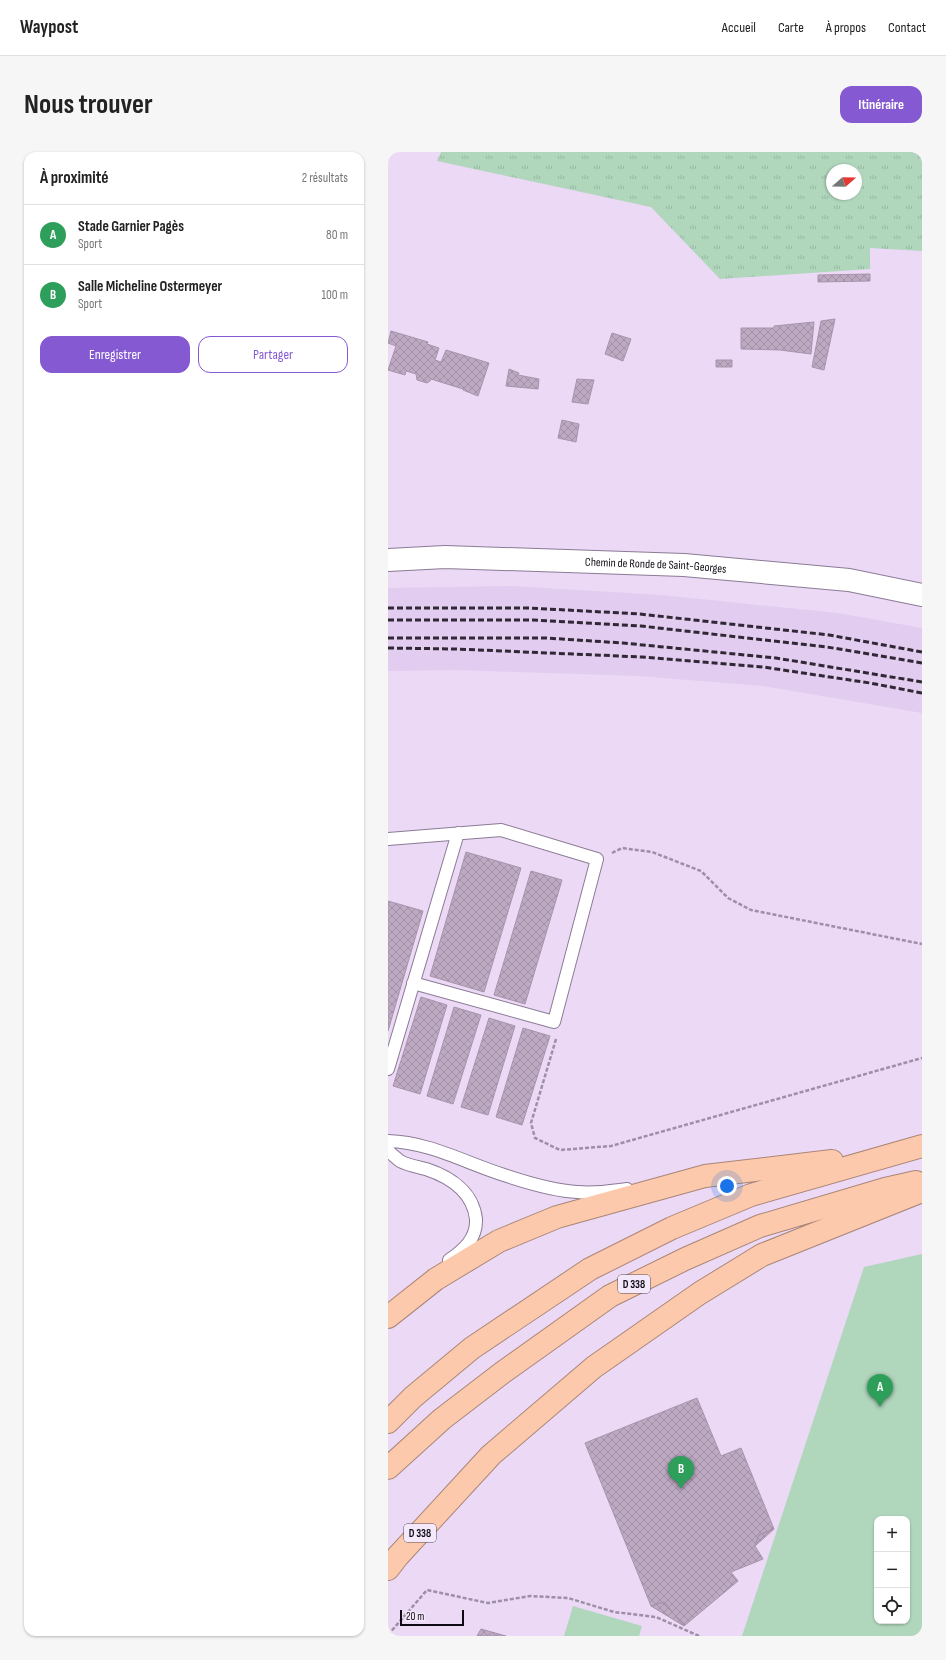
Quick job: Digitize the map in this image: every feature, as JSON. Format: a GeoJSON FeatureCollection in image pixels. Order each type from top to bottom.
{"type":"FeatureCollection","features":[{"type":"Feature","properties":{"kind":"highway","name":"D 338"},"geometry":{"type":"LineString","coordinates":[[388,1422],[413,1397],[472,1348],[590,1269],[672,1228],[751,1195],[922,1146]]}},
{"type":"Feature","properties":{"kind":"highway","name":"D 338"},"geometry":{"type":"LineString","coordinates":[[388,1317],[436,1279],[499,1241],[557,1217],[705,1176],[891,1154]]}},
{"type":"Feature","properties":{"kind":"highway","name":"D 338"},"geometry":{"type":"LineString","coordinates":[[388,1468],[442,1418],[610,1296],[685,1259],[760,1226],[885,1189],[922,1180]]}},
{"type":"Feature","properties":{"kind":"highway","name":"D 338"},"geometry":{"type":"LineString","coordinates":[[388,1569],[398,1556],[492,1455],[594,1367],[700,1292],[762,1255],[922,1191]]}},
{"type":"Feature","properties":{"kind":"street","name":"Chemin de Ronde de Saint-Georges"},"geometry":{"type":"LineString","coordinates":[[388,560],[445,557],[684,565],[849,580],[922,595]]}},
{"type":"Feature","properties":{"kind":"lane"},"geometry":{"type":"LineString","coordinates":[[388,839],[501,830],[597,859],[554,1022],[414,983]]}},
{"type":"Feature","properties":{"kind":"lane"},"geometry":{"type":"LineString","coordinates":[[388,1069],[458,833]]}},
{"type":"Feature","properties":{"kind":"lane"},"geometry":{"type":"LineString","coordinates":[[388,1140],[405,1141],[435,1150],[504,1176],[563,1190],[596,1192],[670,1185]]}},
{"type":"Feature","properties":{"kind":"lane"},"geometry":{"type":"LineString","coordinates":[[388,1151],[401,1161],[446,1178],[460,1188],[470,1199],[475,1212],[476,1226],[472,1240],[458,1254],[409,1290],[388,1313]]}},
{"type":"Feature","properties":{"kind":"path"},"geometry":{"type":"LineString","coordinates":[[597,859],[622,848],[652,852],[701,871],[728,898],[750,910],[922,944]]}},
{"type":"Feature","properties":{"kind":"path"},"geometry":{"type":"LineString","coordinates":[[554,1022],[558,1034],[531,1123],[535,1138],[560,1150],[611,1146],[922,1058]]}},
{"type":"Feature","properties":{"kind":"path"},"geometry":{"type":"LineString","coordinates":[[388,1635],[427,1590],[488,1603],[530,1596],[568,1598],[614,1612],[656,1617],[699,1636]]}},
{"type":"Feature","properties":{"kind":"shaded area"},"geometry":{"type":"Polygon","coordinates":[[[512,586],[661,595],[838,613],[922,628],[922,713],[763,686],[639,676],[455,670],[388,671],[388,588],[512,586]]]}},
{"type":"Feature","properties":{"kind":"green space"},"geometry":{"type":"Polygon","coordinates":[[[441,152],[922,152],[922,251],[870,248],[870,269],[720,279],[651,207],[437,161],[441,152]]]}},
{"type":"Feature","properties":{"kind":"green space"},"geometry":{"type":"Polygon","coordinates":[[[922,1254],[922,1636],[742,1636],[864,1267],[922,1254]]]}},
{"type":"Feature","properties":{"kind":"green space"},"geometry":{"type":"Polygon","coordinates":[[[573,1606],[642,1626],[639,1636],[564,1636],[573,1606]]]}},
{"type":"Feature","properties":{"kind":"building"},"geometry":{"type":"Polygon","coordinates":[[[870,274],[870,281],[818,282],[818,275],[870,274]]]}},
{"type":"Feature","properties":{"kind":"building"},"geometry":{"type":"Polygon","coordinates":[[[835,319],[824,370],[812,367],[821,321],[835,319]]]}},
{"type":"Feature","properties":{"kind":"building"},"geometry":{"type":"Polygon","coordinates":[[[814,322],[811,354],[780,350],[741,349],[741,328],[774,328],[774,326],[814,322]]]}},
{"type":"Feature","properties":{"kind":"building"},"geometry":{"type":"Polygon","coordinates":[[[391,331],[428,342],[427,344],[439,348],[435,360],[441,362],[446,350],[489,363],[478,396],[463,389],[431,379],[427,383],[417,380],[416,374],[406,371],[405,375],[388,370],[396,346],[388,343],[391,331]]]}},
{"type":"Feature","properties":{"kind":"building"},"geometry":{"type":"Polygon","coordinates":[[[612,333],[631,339],[623,361],[605,354],[612,333]]]}},
{"type":"Feature","properties":{"kind":"building"},"geometry":{"type":"Polygon","coordinates":[[[716,360],[732,360],[732,367],[716,367],[716,360]]]}},
{"type":"Feature","properties":{"kind":"building"},"geometry":{"type":"Polygon","coordinates":[[[509,369],[519,373],[518,375],[539,379],[538,389],[506,386],[509,369]]]}},
{"type":"Feature","properties":{"kind":"building"},"geometry":{"type":"Polygon","coordinates":[[[577,379],[594,380],[588,404],[572,402],[577,379]]]}},
{"type":"Feature","properties":{"kind":"building"},"geometry":{"type":"Polygon","coordinates":[[[562,420],[579,424],[576,442],[558,438],[562,420]]]}},
{"type":"Feature","properties":{"kind":"building"},"geometry":{"type":"Polygon","coordinates":[[[466,852],[521,868],[484,992],[430,976],[466,852]]]}},
{"type":"Feature","properties":{"kind":"building"},"geometry":{"type":"Polygon","coordinates":[[[531,871],[562,880],[525,1004],[494,995],[531,871]]]}},
{"type":"Feature","properties":{"kind":"building"},"geometry":{"type":"Polygon","coordinates":[[[388,901],[423,911],[388,1031],[388,901]]]}},
{"type":"Feature","properties":{"kind":"building"},"geometry":{"type":"Polygon","coordinates":[[[421,997],[447,1005],[420,1094],[393,1086],[421,997]]]}},
{"type":"Feature","properties":{"kind":"building"},"geometry":{"type":"Polygon","coordinates":[[[454,1007],[481,1015],[453,1104],[427,1096],[454,1007]]]}},
{"type":"Feature","properties":{"kind":"building"},"geometry":{"type":"Polygon","coordinates":[[[489,1018],[515,1026],[488,1115],[461,1107],[489,1018]]]}},
{"type":"Feature","properties":{"kind":"building"},"geometry":{"type":"Polygon","coordinates":[[[523,1028],[550,1036],[522,1125],[496,1117],[523,1028]]]}},
{"type":"Feature","properties":{"kind":"building"},"geometry":{"type":"Polygon","coordinates":[[[697,1398],[721,1456],[741,1448],[774,1529],[759,1535],[755,1546],[763,1559],[731,1572],[738,1581],[684,1626],[664,1602],[651,1606],[585,1443],[697,1398]]]}},
{"type":"Feature","properties":{"kind":"building"},"geometry":{"type":"Polygon","coordinates":[[[774,1529],[755,1546],[759,1535],[774,1529]]]}},
{"type":"Feature","properties":{"kind":"building"},"geometry":{"type":"Polygon","coordinates":[[[664,1602],[684,1626],[651,1606],[664,1602]]]}},
{"type":"Feature","properties":{"kind":"building"},"geometry":{"type":"Polygon","coordinates":[[[481,1629],[506,1636],[477,1636],[481,1629]]]}},
{"type":"Feature","properties":{"kind":"railway"},"geometry":{"type":"LineString","coordinates":[[388,608],[529,608],[640,614],[829,635],[922,652]]}},
{"type":"Feature","properties":{"kind":"railway"},"geometry":{"type":"LineString","coordinates":[[388,620],[533,620],[641,626],[827,647],[922,663]]}},
{"type":"Feature","properties":{"kind":"railway"},"geometry":{"type":"LineString","coordinates":[[388,638],[546,638],[623,643],[776,658],[922,682]]}},
{"type":"Feature","properties":{"kind":"railway"},"geometry":{"type":"LineString","coordinates":[[388,648],[456,649],[642,657],[763,667],[870,683],[922,693]]}},
{"type":"Feature","properties":{"kind":"place","name":"Stade Garnier Pagès"},"geometry":{"type":"Point","coordinates":[880,1407]}},
{"type":"Feature","properties":{"kind":"place","name":"Salle Micheline Ostermeyer"},"geometry":{"type":"Point","coordinates":[681,1489]}}]}
